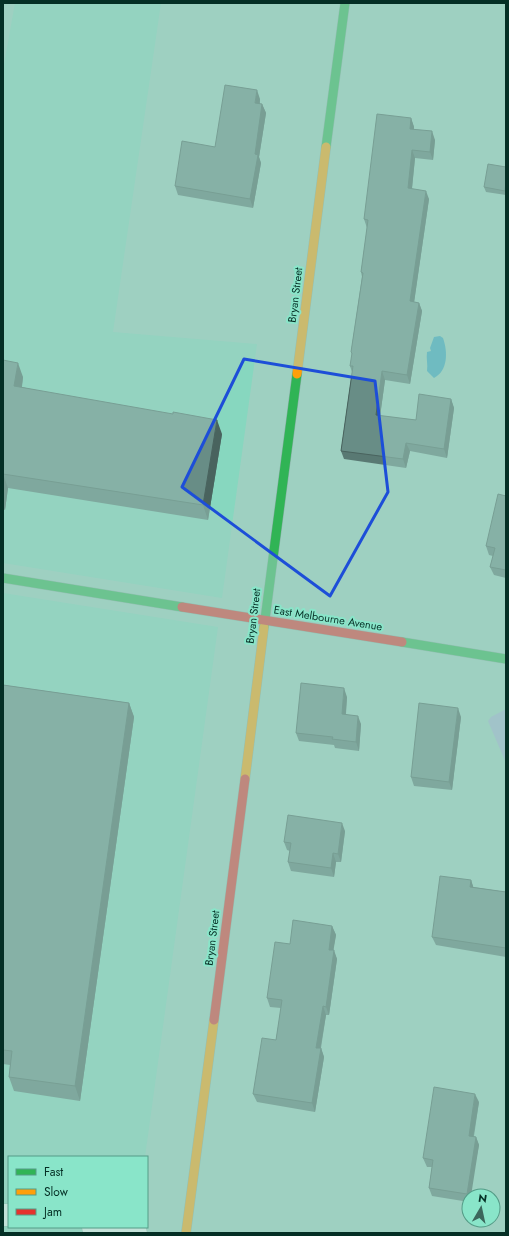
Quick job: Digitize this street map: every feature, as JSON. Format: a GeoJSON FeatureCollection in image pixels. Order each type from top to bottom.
{"type":"FeatureCollection","features":[{"type":"Feature","properties":{"kind":"street","name":"Bryan Street"},"geometry":{"type":"LineString","coordinates":[[186,1233],[264,620],[345,3]]}},
{"type":"Feature","properties":{"kind":"street","name":"East Melbourne Avenue"},"geometry":{"type":"LineString","coordinates":[[3,578],[506,659]]}},
{"type":"Feature","properties":{"kind":"street"},"geometry":{"type":"LineString","coordinates":[[100,1228],[136,1233]]}},
{"type":"Feature","properties":{"kind":"highlighted area"},"geometry":{"type":"Polygon","coordinates":[[[244,359],[375,381],[388,492],[330,596],[182,487],[244,359]]]}},
{"type":"Feature","properties":{"kind":"shaded area"},"geometry":{"type":"Polygon","coordinates":[[[15,3],[161,3],[113,332],[257,344],[222,598],[3,563],[3,70],[15,3]]]}},
{"type":"Feature","properties":{"kind":"shaded area"},"geometry":{"type":"Polygon","coordinates":[[[3,593],[218,627],[145,1156],[8,1156],[8,1228],[135,1228],[134,1233],[3,1233],[3,593]]]}},
{"type":"Feature","properties":{"kind":"shaded area"},"geometry":{"type":"Polygon","coordinates":[[[506,709],[506,763],[488,721],[491,717],[506,709]]]}},
{"type":"Feature","properties":{"kind":"water"},"geometry":{"type":"Polygon","coordinates":[[[440,336],[443,338],[445,343],[446,361],[442,371],[434,378],[427,371],[427,352],[431,351],[430,348],[434,337],[440,336]]]}},
{"type":"Feature","properties":{"kind":"building"},"geometry":{"type":"Polygon","coordinates":[[[225,85],[257,90],[255,103],[262,104],[255,154],[258,155],[250,199],[175,186],[182,141],[215,147],[225,85]]]}},
{"type":"Feature","properties":{"kind":"building"},"geometry":{"type":"Polygon","coordinates":[[[377,114],[411,118],[410,129],[432,131],[430,152],[412,150],[408,188],[426,191],[410,301],[419,303],[407,375],[382,371],[376,415],[416,420],[419,394],[451,399],[444,449],[406,443],[403,459],[341,451],[353,366],[350,366],[351,352],[363,273],[361,272],[368,220],[364,219],[377,114]]]}},
{"type":"Feature","properties":{"kind":"building"},"geometry":{"type":"Polygon","coordinates":[[[488,164],[506,167],[505,191],[484,187],[488,164]]]}},
{"type":"Feature","properties":{"kind":"building"},"geometry":{"type":"Polygon","coordinates":[[[3,360],[18,363],[14,386],[173,414],[173,412],[217,420],[203,505],[3,474],[3,360]]]}},
{"type":"Feature","properties":{"kind":"building"},"geometry":{"type":"Polygon","coordinates":[[[498,494],[506,496],[506,570],[490,567],[495,548],[486,546],[498,494]]]}},
{"type":"Feature","properties":{"kind":"building"},"geometry":{"type":"Polygon","coordinates":[[[301,683],[344,688],[342,714],[358,716],[356,742],[332,739],[333,737],[296,733],[301,683]]]}},
{"type":"Feature","properties":{"kind":"building"},"geometry":{"type":"Polygon","coordinates":[[[3,685],[129,703],[75,1086],[9,1077],[12,1051],[3,1050],[3,685]]]}},
{"type":"Feature","properties":{"kind":"building"},"geometry":{"type":"Polygon","coordinates":[[[419,703],[458,708],[449,782],[411,777],[419,703]]]}},
{"type":"Feature","properties":{"kind":"building"},"geometry":{"type":"Polygon","coordinates":[[[288,815],[342,823],[338,854],[333,853],[331,868],[288,862],[291,843],[284,842],[288,815]]]}},
{"type":"Feature","properties":{"kind":"building"},"geometry":{"type":"Polygon","coordinates":[[[440,876],[471,880],[470,887],[506,892],[506,948],[432,937],[440,876]]]}},
{"type":"Feature","properties":{"kind":"building"},"geometry":{"type":"Polygon","coordinates":[[[293,920],[332,926],[329,950],[334,950],[326,1007],[323,1006],[316,1048],[321,1048],[312,1103],[253,1094],[262,1038],[276,1040],[282,1000],[267,998],[275,942],[290,944],[293,920]]]}},
{"type":"Feature","properties":{"kind":"building"},"geometry":{"type":"Polygon","coordinates":[[[434,1087],[475,1094],[469,1136],[476,1137],[468,1188],[461,1188],[461,1193],[429,1188],[433,1160],[423,1158],[434,1087]]]}},
{"type":"Feature","properties":{"kind":"traffic: fast"},"geometry":{"type":"LineString","coordinates":[[326,147],[345,3]]}},
{"type":"Feature","properties":{"kind":"traffic: fast"},"geometry":{"type":"LineString","coordinates":[[264,627],[297,374]]}},
{"type":"Feature","properties":{"kind":"traffic: fast"},"geometry":{"type":"LineString","coordinates":[[3,578],[182,607]]}},
{"type":"Feature","properties":{"kind":"traffic: fast"},"geometry":{"type":"LineString","coordinates":[[402,642],[506,659]]}},
{"type":"Feature","properties":{"kind":"traffic: slow"},"geometry":{"type":"LineString","coordinates":[[297,374],[326,147]]}},
{"type":"Feature","properties":{"kind":"traffic: slow"},"geometry":{"type":"LineString","coordinates":[[245,779],[264,627]]}},
{"type":"Feature","properties":{"kind":"traffic: slow"},"geometry":{"type":"LineString","coordinates":[[186,1233],[214,1020]]}},
{"type":"Feature","properties":{"kind":"traffic: jam"},"geometry":{"type":"LineString","coordinates":[[182,607],[402,642]]}},
{"type":"Feature","properties":{"kind":"traffic: jam"},"geometry":{"type":"LineString","coordinates":[[214,1020],[245,779]]}}]}
